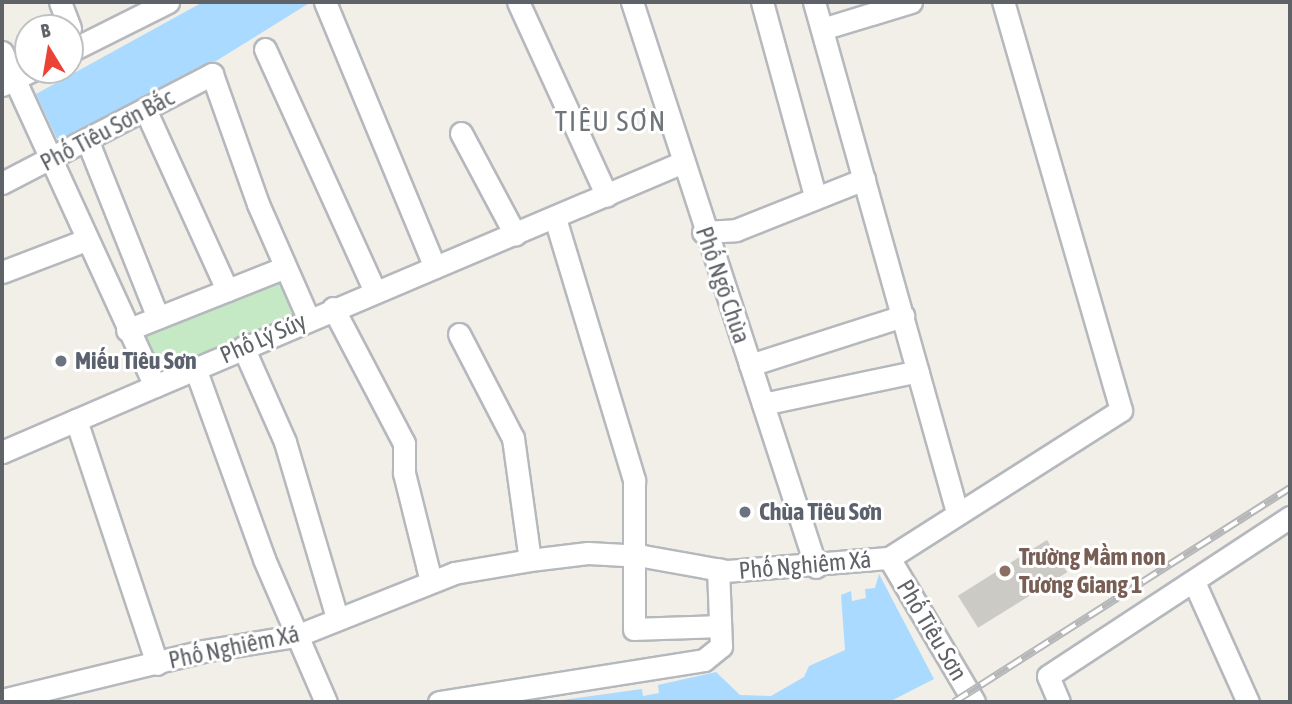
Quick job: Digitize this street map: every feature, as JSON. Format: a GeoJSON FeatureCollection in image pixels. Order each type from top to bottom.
{"type":"FeatureCollection","features":[{"type":"Feature","properties":{"kind":"street"},"geometry":{"type":"LineString","coordinates":[[325,2],[435,267]]}},
{"type":"Feature","properties":{"kind":"street"},"geometry":{"type":"LineString","coordinates":[[518,2],[607,196]]}},
{"type":"Feature","properties":{"kind":"street","name":"Phố Ngõ Chùa"},"geometry":{"type":"LineString","coordinates":[[632,2],[704,232],[816,567]]}},
{"type":"Feature","properties":{"kind":"street"},"geometry":{"type":"LineString","coordinates":[[762,2],[815,196]]}},
{"type":"Feature","properties":{"kind":"street"},"geometry":{"type":"LineString","coordinates":[[814,2],[957,512]]}},
{"type":"Feature","properties":{"kind":"street"},"geometry":{"type":"LineString","coordinates":[[822,29],[911,2]]}},
{"type":"Feature","properties":{"kind":"street","name":"Phố Nghiêm Xá"},"geometry":{"type":"LineString","coordinates":[[2,700],[71,694],[157,664],[296,636],[431,581],[530,560],[588,553],[631,556],[718,569],[816,567],[889,558],[957,512],[1121,410],[1003,2]]}},
{"type":"Feature","properties":{"kind":"street"},"geometry":{"type":"LineString","coordinates":[[84,34],[161,3]]}},
{"type":"Feature","properties":{"kind":"street"},"geometry":{"type":"LineString","coordinates":[[265,49],[375,291]]}},
{"type":"Feature","properties":{"kind":"street"},"geometry":{"type":"LineString","coordinates":[[2,52],[14,73]]}},
{"type":"Feature","properties":{"kind":"street","name":"Phố Tiêu Sơn Bắc"},"geometry":{"type":"LineString","coordinates":[[2,183],[88,142],[212,74],[285,267]]}},
{"type":"Feature","properties":{"kind":"street"},"geometry":{"type":"LineString","coordinates":[[19,84],[49,162],[155,386]]}},
{"type":"Feature","properties":{"kind":"street"},"geometry":{"type":"LineString","coordinates":[[145,109],[227,290]]}},
{"type":"Feature","properties":{"kind":"street"},"geometry":{"type":"LineString","coordinates":[[461,134],[515,234]]}},
{"type":"Feature","properties":{"kind":"street"},"geometry":{"type":"LineString","coordinates":[[88,142],[158,318]]}},
{"type":"Feature","properties":{"kind":"street","name":"Phố Lý Súy"},"geometry":{"type":"LineString","coordinates":[[2,453],[308,318],[555,218],[682,162]]}},
{"type":"Feature","properties":{"kind":"street"},"geometry":{"type":"LineString","coordinates":[[704,232],[736,230],[864,178]]}},
{"type":"Feature","properties":{"kind":"street"},"geometry":{"type":"LineString","coordinates":[[555,218],[634,480],[631,556],[634,629],[720,626]]}},
{"type":"Feature","properties":{"kind":"street"},"geometry":{"type":"LineString","coordinates":[[2,272],[86,240]]}},
{"type":"Feature","properties":{"kind":"street"},"geometry":{"type":"LineString","coordinates":[[127,330],[285,267],[308,318]]}},
{"type":"Feature","properties":{"kind":"street"},"geometry":{"type":"LineString","coordinates":[[333,308],[404,443],[404,473],[431,581]]}},
{"type":"Feature","properties":{"kind":"street"},"geometry":{"type":"LineString","coordinates":[[750,365],[903,316]]}},
{"type":"Feature","properties":{"kind":"street"},"geometry":{"type":"LineString","coordinates":[[459,334],[513,438],[530,560]]}},
{"type":"Feature","properties":{"kind":"street"},"geometry":{"type":"LineString","coordinates":[[243,347],[285,442],[337,618]]}},
{"type":"Feature","properties":{"kind":"street"},"geometry":{"type":"LineString","coordinates":[[195,368],[296,636],[326,702]]}},
{"type":"Feature","properties":{"kind":"street"},"geometry":{"type":"LineString","coordinates":[[763,404],[918,371]]}},
{"type":"Feature","properties":{"kind":"street"},"geometry":{"type":"LineString","coordinates":[[76,420],[157,664]]}},
{"type":"Feature","properties":{"kind":"street"},"geometry":{"type":"LineString","coordinates":[[1059,702],[1048,676],[1290,517]]}},
{"type":"Feature","properties":{"kind":"street","name":"Phố Tiêu Sơn"},"geometry":{"type":"LineString","coordinates":[[889,558],[974,702]]}},
{"type":"Feature","properties":{"kind":"street"},"geometry":{"type":"LineString","coordinates":[[439,702],[697,663],[720,650],[718,569]]}},
{"type":"Feature","properties":{"kind":"street"},"geometry":{"type":"LineString","coordinates":[[1194,582],[1248,702]]}},
{"type":"Feature","properties":{"kind":"green space"},"geometry":{"type":"Polygon","coordinates":[[[284,272],[300,316],[159,374],[139,340],[145,328],[284,272]]]}},
{"type":"Feature","properties":{"kind":"water"},"geometry":{"type":"Polygon","coordinates":[[[203,2],[311,2],[208,66],[85,130],[57,139],[36,94],[54,84],[84,84],[84,68],[203,2]]]}},
{"type":"Feature","properties":{"kind":"water"},"geometry":{"type":"Polygon","coordinates":[[[879,574],[934,679],[889,702],[548,702],[642,689],[643,696],[659,693],[658,685],[716,672],[740,695],[771,696],[804,677],[809,666],[845,650],[841,595],[851,591],[852,601],[866,598],[865,589],[875,588],[879,574]]]}},
{"type":"Feature","properties":{"kind":"building"},"geometry":{"type":"Polygon","coordinates":[[[1047,540],[1067,572],[978,628],[958,596],[1047,540]]]}},
{"type":"Feature","properties":{"kind":"railway"},"geometry":{"type":"LineString","coordinates":[[954,702],[1290,488]]}},
{"type":"Feature","properties":{"kind":"place","name":"Miếu Tiêu Sơn"},"geometry":{"type":"Point","coordinates":[61,361]}},
{"type":"Feature","properties":{"kind":"place","name":"Chùa Tiêu Sơn"},"geometry":{"type":"Point","coordinates":[745,512]}},
{"type":"Feature","properties":{"kind":"place","name":"Trường Mầm non Tương Giang 1"},"geometry":{"type":"Point","coordinates":[1005,571]}},
{"type":"Feature","properties":{"kind":"district","name":"TIÊU SƠN"},"geometry":{"type":"Point","coordinates":[611,121]}}]}
